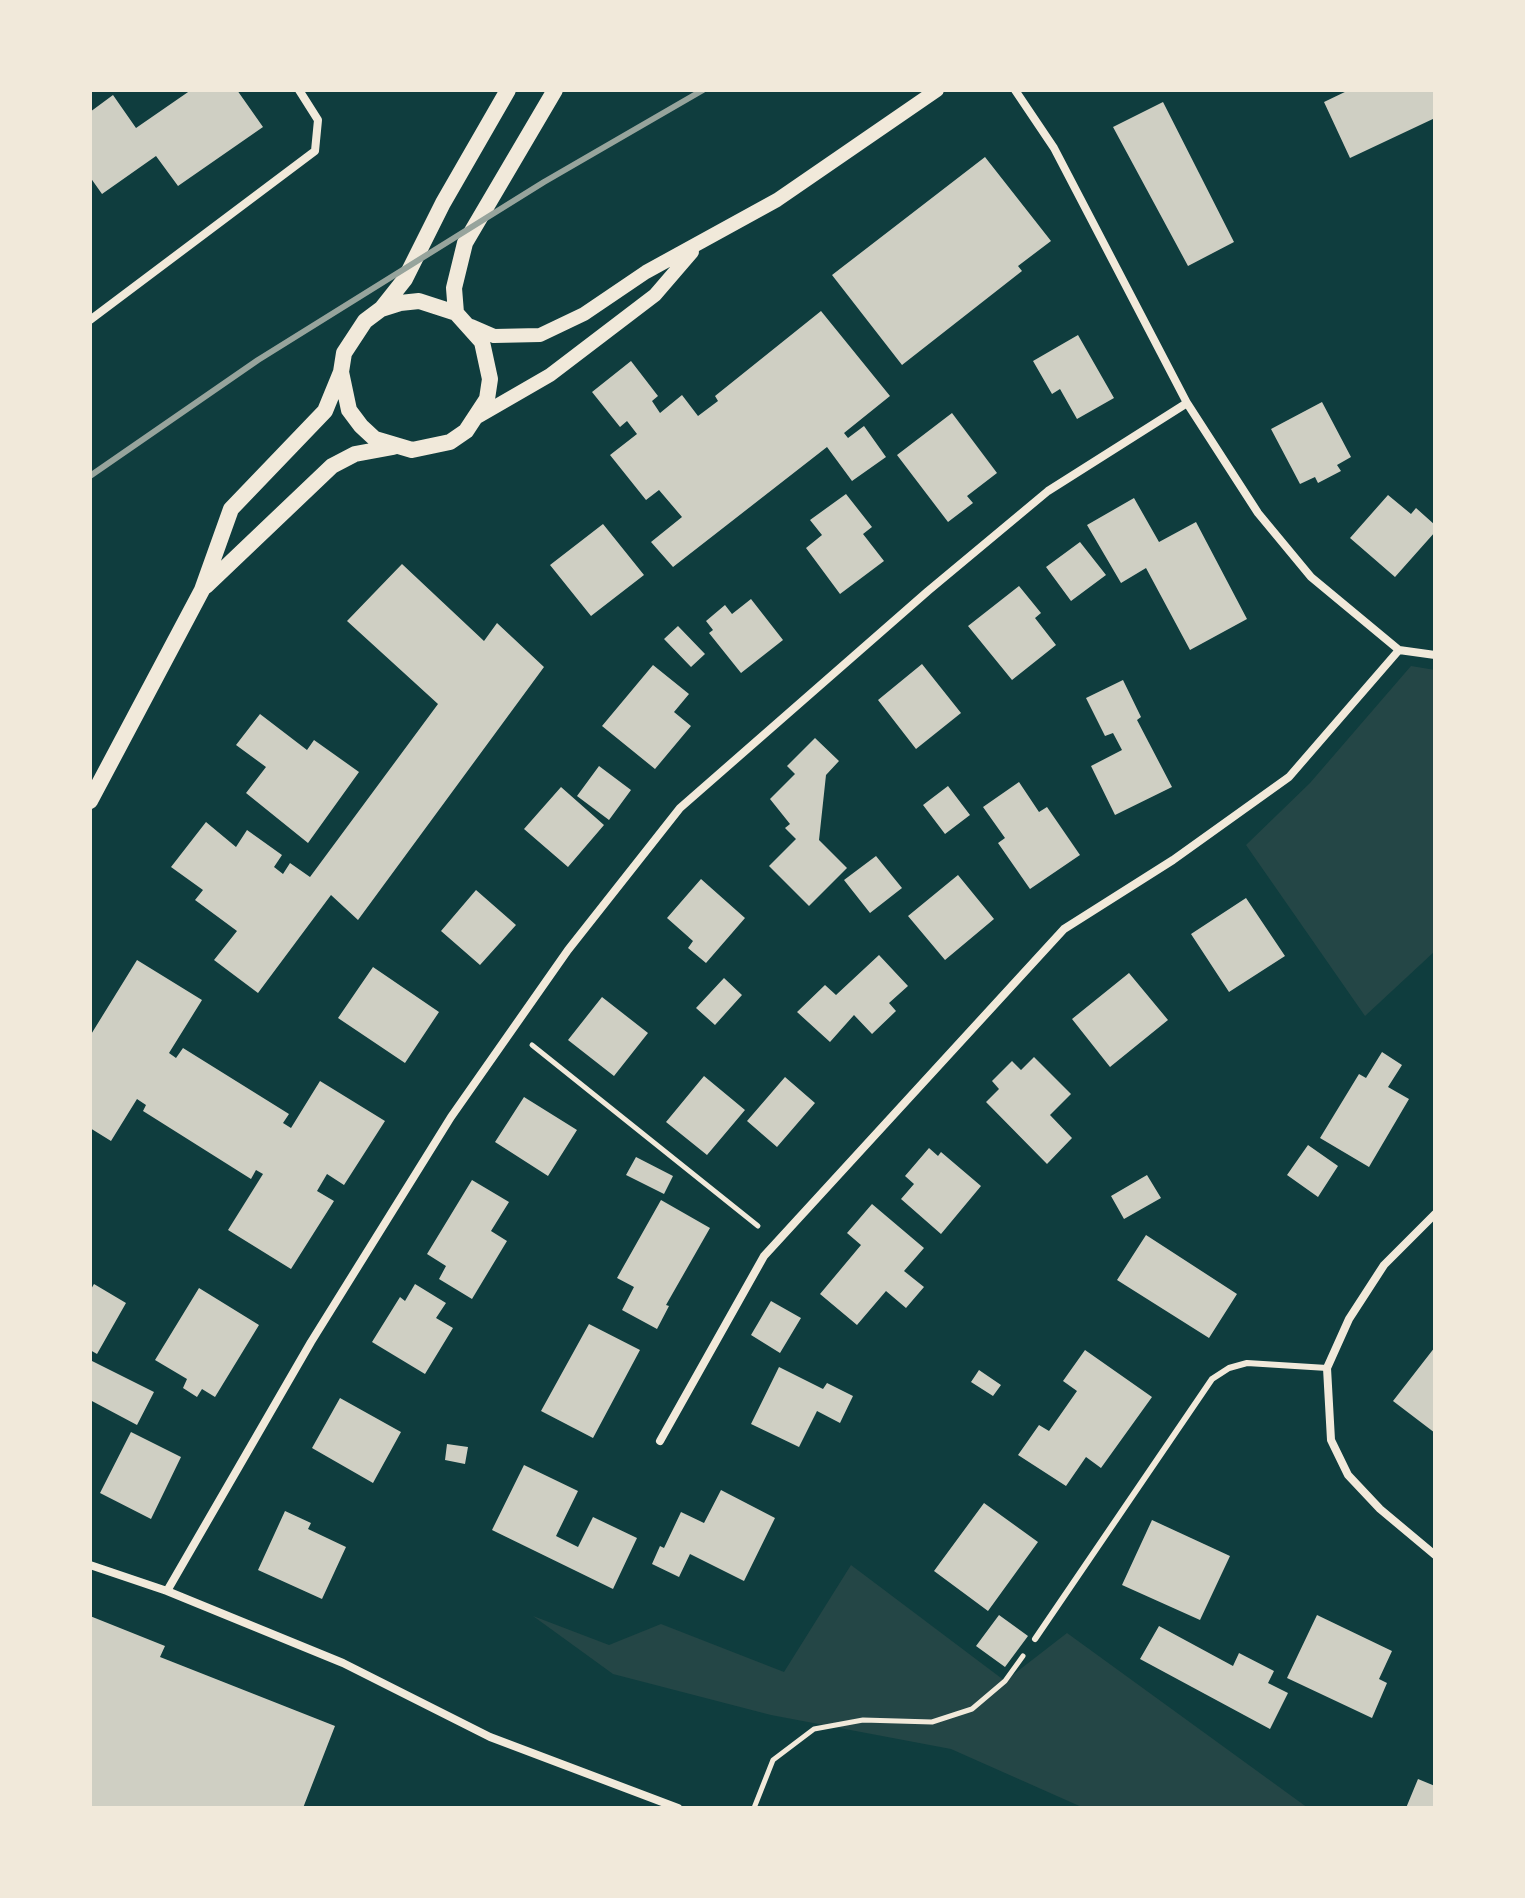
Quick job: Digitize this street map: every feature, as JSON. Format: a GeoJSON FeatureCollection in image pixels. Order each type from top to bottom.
{"type":"FeatureCollection","features":[{"type":"Feature","properties":{"kind":"main road"},"geometry":{"type":"LineString","coordinates":[[90,801],[202,590],[231,509],[325,411],[353,336],[381,309],[405,279],[466,162],[508,90]]}},
{"type":"Feature","properties":{"kind":"main road"},"geometry":{"type":"LineString","coordinates":[[456,313],[454,288],[465,243],[555,90]]}},
{"type":"Feature","properties":{"kind":"main road"},"geometry":{"type":"LineString","coordinates":[[202,590],[332,466],[355,454],[393,447],[431,449],[450,442],[466,431],[479,416],[487,399],[488,360],[471,326],[456,313],[419,301],[381,309]]}},
{"type":"Feature","properties":{"kind":"main road"},"geometry":{"type":"LineString","coordinates":[[341,372],[349,410],[375,439],[393,447]]}},
{"type":"Feature","properties":{"kind":"street"},"geometry":{"type":"LineString","coordinates":[[90,320],[315,151],[318,120],[299,90]]}},
{"type":"Feature","properties":{"kind":"street"},"geometry":{"type":"LineString","coordinates":[[471,326],[494,336],[540,335],[584,314],[646,272],[777,200],[937,90]]}},
{"type":"Feature","properties":{"kind":"street"},"geometry":{"type":"LineString","coordinates":[[1015,90],[1054,148],[1187,403],[1258,513],[1311,577],[1399,650],[1435,655]]}},
{"type":"Feature","properties":{"kind":"street"},"geometry":{"type":"LineString","coordinates":[[479,416],[550,375],[655,295],[700,243]]}},
{"type":"Feature","properties":{"kind":"street"},"geometry":{"type":"LineString","coordinates":[[167,1591],[311,1342],[451,1117],[568,950],[680,808],[928,591],[1048,491],[1187,403]]}},
{"type":"Feature","properties":{"kind":"street"},"geometry":{"type":"LineString","coordinates":[[660,1441],[764,1256],[1064,929],[1173,860],[1289,777],[1399,650]]}},
{"type":"Feature","properties":{"kind":"street"},"geometry":{"type":"LineString","coordinates":[[1435,1214],[1384,1265],[1349,1319],[1327,1368],[1331,1440],[1348,1475],[1380,1509],[1435,1555]]}},
{"type":"Feature","properties":{"kind":"street"},"geometry":{"type":"LineString","coordinates":[[90,1565],[167,1591],[343,1663],[490,1737],[678,1808]]}},
{"type":"Feature","properties":{"kind":"lane"},"geometry":{"type":"LineString","coordinates":[[1035,1639],[1212,1379],[1229,1368],[1247,1363],[1327,1368]]}},
{"type":"Feature","properties":{"kind":"path"},"geometry":{"type":"LineString","coordinates":[[512,1029],[778,1242]]}},
{"type":"Feature","properties":{"kind":"path"},"geometry":{"type":"LineString","coordinates":[[754,1808],[773,1760],[814,1729],[863,1720],[932,1722],[972,1709],[1005,1681],[1035,1639]]}},
{"type":"Feature","properties":{"kind":"shaded area"},"geometry":{"type":"Polygon","coordinates":[[[1411,666],[1435,670],[1435,951],[1365,1016],[1246,845],[1310,783],[1411,666]]]}},
{"type":"Feature","properties":{"kind":"shaded area"},"geometry":{"type":"Polygon","coordinates":[[[851,1565],[1005,1681],[1067,1633],[1308,1808],[1084,1808],[951,1749],[771,1715],[613,1674],[533,1616],[609,1645],[661,1624],[784,1672],[851,1565]]]}},
{"type":"Feature","properties":{"kind":"building"},"geometry":{"type":"Polygon","coordinates":[[[191,90],[237,90],[263,127],[178,186],[156,156],[102,194],[90,177],[90,112],[113,95],[136,128],[191,90]]]}},
{"type":"Feature","properties":{"kind":"building"},"geometry":{"type":"Polygon","coordinates":[[[1349,90],[1435,90],[1435,118],[1350,158],[1324,102],[1349,90]]]}},
{"type":"Feature","properties":{"kind":"building"},"geometry":{"type":"Polygon","coordinates":[[[1163,102],[1234,242],[1188,266],[1113,127],[1163,102]]]}},
{"type":"Feature","properties":{"kind":"building"},"geometry":{"type":"Polygon","coordinates":[[[985,157],[1051,241],[1018,266],[1022,271],[902,365],[832,275],[985,157]]]}},
{"type":"Feature","properties":{"kind":"building"},"geometry":{"type":"Polygon","coordinates":[[[821,311],[890,396],[844,433],[848,438],[864,426],[886,457],[852,481],[827,447],[673,567],[651,542],[682,517],[659,490],[646,500],[610,455],[637,434],[627,421],[620,427],[592,392],[631,361],[658,396],[652,401],[660,413],[682,395],[698,416],[718,401],[715,396],[821,311]]]}},
{"type":"Feature","properties":{"kind":"building"},"geometry":{"type":"Polygon","coordinates":[[[1078,335],[1114,398],[1077,419],[1060,389],[1052,394],[1033,361],[1078,335]]]}},
{"type":"Feature","properties":{"kind":"building"},"geometry":{"type":"Polygon","coordinates":[[[1322,402],[1351,457],[1337,465],[1341,471],[1318,483],[1315,477],[1300,484],[1271,429],[1322,402]]]}},
{"type":"Feature","properties":{"kind":"building"},"geometry":{"type":"Polygon","coordinates":[[[952,413],[997,473],[967,496],[973,503],[948,522],[897,455],[952,413]]]}},
{"type":"Feature","properties":{"kind":"building"},"geometry":{"type":"Polygon","coordinates":[[[846,494],[872,527],[863,534],[884,561],[840,594],[806,548],[822,535],[810,520],[846,494]]]}},
{"type":"Feature","properties":{"kind":"building"},"geometry":{"type":"Polygon","coordinates":[[[1388,495],[1411,514],[1416,508],[1435,525],[1435,532],[1395,577],[1350,538],[1388,495]]]}},
{"type":"Feature","properties":{"kind":"building"},"geometry":{"type":"Polygon","coordinates":[[[1134,498],[1159,542],[1196,522],[1247,619],[1190,650],[1146,568],[1121,583],[1087,525],[1134,498]]]}},
{"type":"Feature","properties":{"kind":"building"},"geometry":{"type":"Polygon","coordinates":[[[603,524],[644,575],[591,616],[550,565],[603,524]]]}},
{"type":"Feature","properties":{"kind":"building"},"geometry":{"type":"Polygon","coordinates":[[[1080,542],[1106,575],[1071,601],[1046,567],[1080,542]]]}},
{"type":"Feature","properties":{"kind":"building"},"geometry":{"type":"Polygon","coordinates":[[[402,564],[484,641],[497,623],[544,667],[358,920],[331,895],[258,993],[214,960],[237,931],[195,900],[203,890],[171,867],[206,822],[236,847],[247,830],[282,855],[274,867],[283,874],[290,863],[310,877],[438,704],[347,621],[402,564]]]}},
{"type":"Feature","properties":{"kind":"building"},"geometry":{"type":"Polygon","coordinates":[[[1019,586],[1041,613],[1035,618],[1056,645],[1012,680],[968,626],[1019,586]]]}},
{"type":"Feature","properties":{"kind":"building"},"geometry":{"type":"Polygon","coordinates":[[[751,599],[783,640],[741,673],[709,633],[713,630],[706,621],[725,605],[732,614],[751,599]]]}},
{"type":"Feature","properties":{"kind":"building"},"geometry":{"type":"Polygon","coordinates":[[[678,626],[705,654],[691,667],[664,639],[678,626]]]}},
{"type":"Feature","properties":{"kind":"building"},"geometry":{"type":"Polygon","coordinates":[[[922,664],[961,713],[916,749],[878,700],[922,664]]]}},
{"type":"Feature","properties":{"kind":"building"},"geometry":{"type":"Polygon","coordinates":[[[653,665],[689,694],[674,712],[691,726],[655,769],[602,726],[653,665]]]}},
{"type":"Feature","properties":{"kind":"building"},"geometry":{"type":"Polygon","coordinates":[[[1123,680],[1141,717],[1137,720],[1172,787],[1115,815],[1091,766],[1122,750],[1113,733],[1105,736],[1086,698],[1123,680]]]}},
{"type":"Feature","properties":{"kind":"building"},"geometry":{"type":"Polygon","coordinates":[[[260,714],[307,750],[314,740],[359,772],[308,843],[246,793],[266,767],[236,745],[260,714]]]}},
{"type":"Feature","properties":{"kind":"building"},"geometry":{"type":"Polygon","coordinates":[[[815,738],[839,761],[826,775],[819,840],[847,868],[809,906],[769,866],[796,839],[785,828],[790,824],[770,799],[795,774],[787,766],[815,738]]]}},
{"type":"Feature","properties":{"kind":"building"},"geometry":{"type":"Polygon","coordinates":[[[599,766],[631,790],[609,820],[577,796],[599,766]]]}},
{"type":"Feature","properties":{"kind":"building"},"geometry":{"type":"Polygon","coordinates":[[[1019,782],[1039,812],[1047,807],[1080,855],[1030,889],[998,843],[1005,838],[983,807],[1019,782]]]}},
{"type":"Feature","properties":{"kind":"building"},"geometry":{"type":"Polygon","coordinates":[[[948,786],[970,815],[945,834],[923,805],[948,786]]]}},
{"type":"Feature","properties":{"kind":"building"},"geometry":{"type":"Polygon","coordinates":[[[561,787],[604,825],[568,867],[524,829],[561,787]]]}},
{"type":"Feature","properties":{"kind":"building"},"geometry":{"type":"Polygon","coordinates":[[[876,856],[902,888],[870,913],[844,880],[876,856]]]}},
{"type":"Feature","properties":{"kind":"building"},"geometry":{"type":"Polygon","coordinates":[[[958,875],[994,919],[945,960],[908,916],[958,875]]]}},
{"type":"Feature","properties":{"kind":"building"},"geometry":{"type":"Polygon","coordinates":[[[701,879],[745,918],[706,963],[688,948],[693,941],[667,918],[701,879]]]}},
{"type":"Feature","properties":{"kind":"building"},"geometry":{"type":"Polygon","coordinates":[[[476,890],[516,925],[480,965],[441,931],[476,890]]]}},
{"type":"Feature","properties":{"kind":"building"},"geometry":{"type":"Polygon","coordinates":[[[1246,898],[1285,956],[1229,992],[1191,934],[1246,898]]]}},
{"type":"Feature","properties":{"kind":"building"},"geometry":{"type":"Polygon","coordinates":[[[879,955],[908,986],[889,1003],[896,1011],[872,1034],[854,1015],[830,1042],[797,1012],[825,985],[836,995],[879,955]]]}},
{"type":"Feature","properties":{"kind":"building"},"geometry":{"type":"Polygon","coordinates":[[[137,960],[202,1000],[169,1053],[176,1058],[183,1048],[289,1114],[283,1123],[291,1128],[320,1081],[385,1121],[344,1185],[327,1174],[317,1191],[334,1201],[291,1269],[228,1230],[263,1174],[256,1170],[251,1179],[143,1111],[146,1105],[137,1099],[111,1141],[90,1128],[90,1036],[137,960]]]}},
{"type":"Feature","properties":{"kind":"building"},"geometry":{"type":"Polygon","coordinates":[[[373,967],[439,1012],[405,1063],[338,1018],[373,967]]]}},
{"type":"Feature","properties":{"kind":"building"},"geometry":{"type":"Polygon","coordinates":[[[1129,973],[1168,1020],[1110,1067],[1072,1019],[1129,973]]]}},
{"type":"Feature","properties":{"kind":"building"},"geometry":{"type":"Polygon","coordinates":[[[724,978],[742,995],[715,1025],[696,1008],[724,978]]]}},
{"type":"Feature","properties":{"kind":"building"},"geometry":{"type":"Polygon","coordinates":[[[602,997],[648,1033],[614,1076],[568,1040],[602,997]]]}},
{"type":"Feature","properties":{"kind":"building"},"geometry":{"type":"Polygon","coordinates":[[[1382,1052],[1402,1065],[1388,1087],[1409,1099],[1369,1167],[1320,1138],[1359,1074],[1366,1078],[1382,1052]]]}},
{"type":"Feature","properties":{"kind":"building"},"geometry":{"type":"Polygon","coordinates":[[[1034,1057],[1071,1094],[1050,1115],[1072,1138],[1047,1164],[986,1102],[999,1089],[992,1081],[1012,1061],[1021,1070],[1034,1057]]]}},
{"type":"Feature","properties":{"kind":"building"},"geometry":{"type":"Polygon","coordinates":[[[704,1076],[745,1110],[707,1155],[666,1122],[704,1076]]]}},
{"type":"Feature","properties":{"kind":"building"},"geometry":{"type":"Polygon","coordinates":[[[785,1077],[815,1103],[777,1147],[747,1121],[785,1077]]]}},
{"type":"Feature","properties":{"kind":"building"},"geometry":{"type":"Polygon","coordinates":[[[524,1097],[577,1130],[548,1176],[495,1142],[524,1097]]]}},
{"type":"Feature","properties":{"kind":"building"},"geometry":{"type":"Polygon","coordinates":[[[1308,1145],[1338,1166],[1318,1197],[1287,1175],[1308,1145]]]}},
{"type":"Feature","properties":{"kind":"building"},"geometry":{"type":"Polygon","coordinates":[[[929,1148],[938,1156],[941,1152],[981,1186],[941,1234],[901,1199],[914,1184],[905,1176],[929,1148]]]}},
{"type":"Feature","properties":{"kind":"building"},"geometry":{"type":"Polygon","coordinates":[[[636,1157],[673,1176],[664,1194],[626,1175],[636,1157]]]}},
{"type":"Feature","properties":{"kind":"building"},"geometry":{"type":"Polygon","coordinates":[[[1147,1175],[1161,1198],[1124,1219],[1111,1196],[1147,1175]]]}},
{"type":"Feature","properties":{"kind":"building"},"geometry":{"type":"Polygon","coordinates":[[[472,1180],[509,1202],[491,1231],[507,1241],[472,1299],[439,1279],[446,1266],[427,1254],[472,1180]]]}},
{"type":"Feature","properties":{"kind":"building"},"geometry":{"type":"Polygon","coordinates":[[[661,1200],[710,1228],[666,1305],[669,1306],[657,1329],[622,1310],[634,1287],[617,1278],[661,1200]]]}},
{"type":"Feature","properties":{"kind":"building"},"geometry":{"type":"Polygon","coordinates":[[[872,1204],[924,1248],[904,1271],[924,1287],[906,1308],[886,1291],[857,1325],[820,1294],[861,1245],[847,1233],[872,1204]]]}},
{"type":"Feature","properties":{"kind":"building"},"geometry":{"type":"Polygon","coordinates":[[[1146,1235],[1237,1294],[1209,1338],[1117,1280],[1146,1235]]]}},
{"type":"Feature","properties":{"kind":"building"},"geometry":{"type":"Polygon","coordinates":[[[94,1284],[126,1303],[97,1354],[90,1350],[90,1291],[94,1284]]]}},
{"type":"Feature","properties":{"kind":"building"},"geometry":{"type":"Polygon","coordinates":[[[415,1284],[446,1303],[436,1318],[453,1328],[425,1374],[372,1342],[400,1297],[405,1301],[415,1284]]]}},
{"type":"Feature","properties":{"kind":"building"},"geometry":{"type":"Polygon","coordinates":[[[199,1288],[259,1325],[215,1397],[202,1389],[197,1397],[183,1388],[187,1379],[155,1360],[199,1288]]]}},
{"type":"Feature","properties":{"kind":"building"},"geometry":{"type":"Polygon","coordinates":[[[771,1301],[801,1318],[780,1353],[751,1335],[771,1301]]]}},
{"type":"Feature","properties":{"kind":"building"},"geometry":{"type":"Polygon","coordinates":[[[589,1324],[640,1350],[593,1438],[541,1411],[589,1324]]]}},
{"type":"Feature","properties":{"kind":"building"},"geometry":{"type":"Polygon","coordinates":[[[1435,1347],[1435,1433],[1393,1401],[1435,1347]]]}},
{"type":"Feature","properties":{"kind":"building"},"geometry":{"type":"Polygon","coordinates":[[[1085,1350],[1152,1397],[1101,1468],[1086,1457],[1066,1486],[1018,1455],[1039,1425],[1049,1431],[1077,1391],[1063,1381],[1085,1350]]]}},
{"type":"Feature","properties":{"kind":"building"},"geometry":{"type":"Polygon","coordinates":[[[90,1360],[154,1392],[137,1425],[90,1400],[90,1360]]]}},
{"type":"Feature","properties":{"kind":"building"},"geometry":{"type":"Polygon","coordinates":[[[779,1367],[823,1389],[827,1383],[853,1396],[840,1423],[817,1411],[799,1447],[751,1424],[779,1367]]]}},
{"type":"Feature","properties":{"kind":"building"},"geometry":{"type":"Polygon","coordinates":[[[979,1370],[1001,1385],[993,1396],[971,1382],[979,1370]]]}},
{"type":"Feature","properties":{"kind":"building"},"geometry":{"type":"Polygon","coordinates":[[[340,1398],[401,1432],[373,1483],[312,1448],[340,1398]]]}},
{"type":"Feature","properties":{"kind":"building"},"geometry":{"type":"Polygon","coordinates":[[[131,1432],[181,1457],[151,1519],[100,1493],[131,1432]]]}},
{"type":"Feature","properties":{"kind":"building"},"geometry":{"type":"Polygon","coordinates":[[[447,1444],[468,1447],[465,1464],[445,1460],[447,1444]]]}},
{"type":"Feature","properties":{"kind":"building"},"geometry":{"type":"Polygon","coordinates":[[[524,1465],[578,1491],[556,1536],[578,1547],[593,1517],[637,1538],[613,1589],[492,1530],[524,1465]]]}},
{"type":"Feature","properties":{"kind":"building"},"geometry":{"type":"Polygon","coordinates":[[[721,1490],[775,1518],[744,1581],[690,1554],[679,1577],[652,1564],[660,1546],[664,1548],[681,1512],[704,1523],[721,1490]]]}},
{"type":"Feature","properties":{"kind":"building"},"geometry":{"type":"Polygon","coordinates":[[[984,1503],[1038,1542],[988,1611],[934,1571],[984,1503]]]}},
{"type":"Feature","properties":{"kind":"building"},"geometry":{"type":"Polygon","coordinates":[[[285,1511],[311,1523],[308,1529],[346,1547],[322,1599],[258,1570],[285,1511]]]}},
{"type":"Feature","properties":{"kind":"building"},"geometry":{"type":"Polygon","coordinates":[[[1152,1520],[1230,1556],[1200,1620],[1122,1585],[1152,1520]]]}},
{"type":"Feature","properties":{"kind":"building"},"geometry":{"type":"Polygon","coordinates":[[[999,1615],[1028,1636],[1005,1667],[976,1646],[999,1615]]]}},
{"type":"Feature","properties":{"kind":"building"},"geometry":{"type":"Polygon","coordinates":[[[1317,1615],[1392,1651],[1379,1679],[1387,1683],[1372,1718],[1287,1678],[1317,1615]]]}},
{"type":"Feature","properties":{"kind":"building"},"geometry":{"type":"Polygon","coordinates":[[[90,1616],[165,1646],[160,1657],[335,1726],[303,1808],[90,1808],[90,1616]]]}},
{"type":"Feature","properties":{"kind":"building"},"geometry":{"type":"Polygon","coordinates":[[[1159,1626],[1233,1666],[1239,1653],[1274,1671],[1268,1683],[1288,1693],[1270,1729],[1140,1659],[1159,1626]]]}},
{"type":"Feature","properties":{"kind":"building"},"geometry":{"type":"Polygon","coordinates":[[[1418,1779],[1435,1786],[1435,1808],[1406,1808],[1418,1779]]]}},
{"type":"Feature","properties":{"kind":"railway"},"geometry":{"type":"LineString","coordinates":[[90,476],[258,360],[544,182],[703,90]]}}]}
